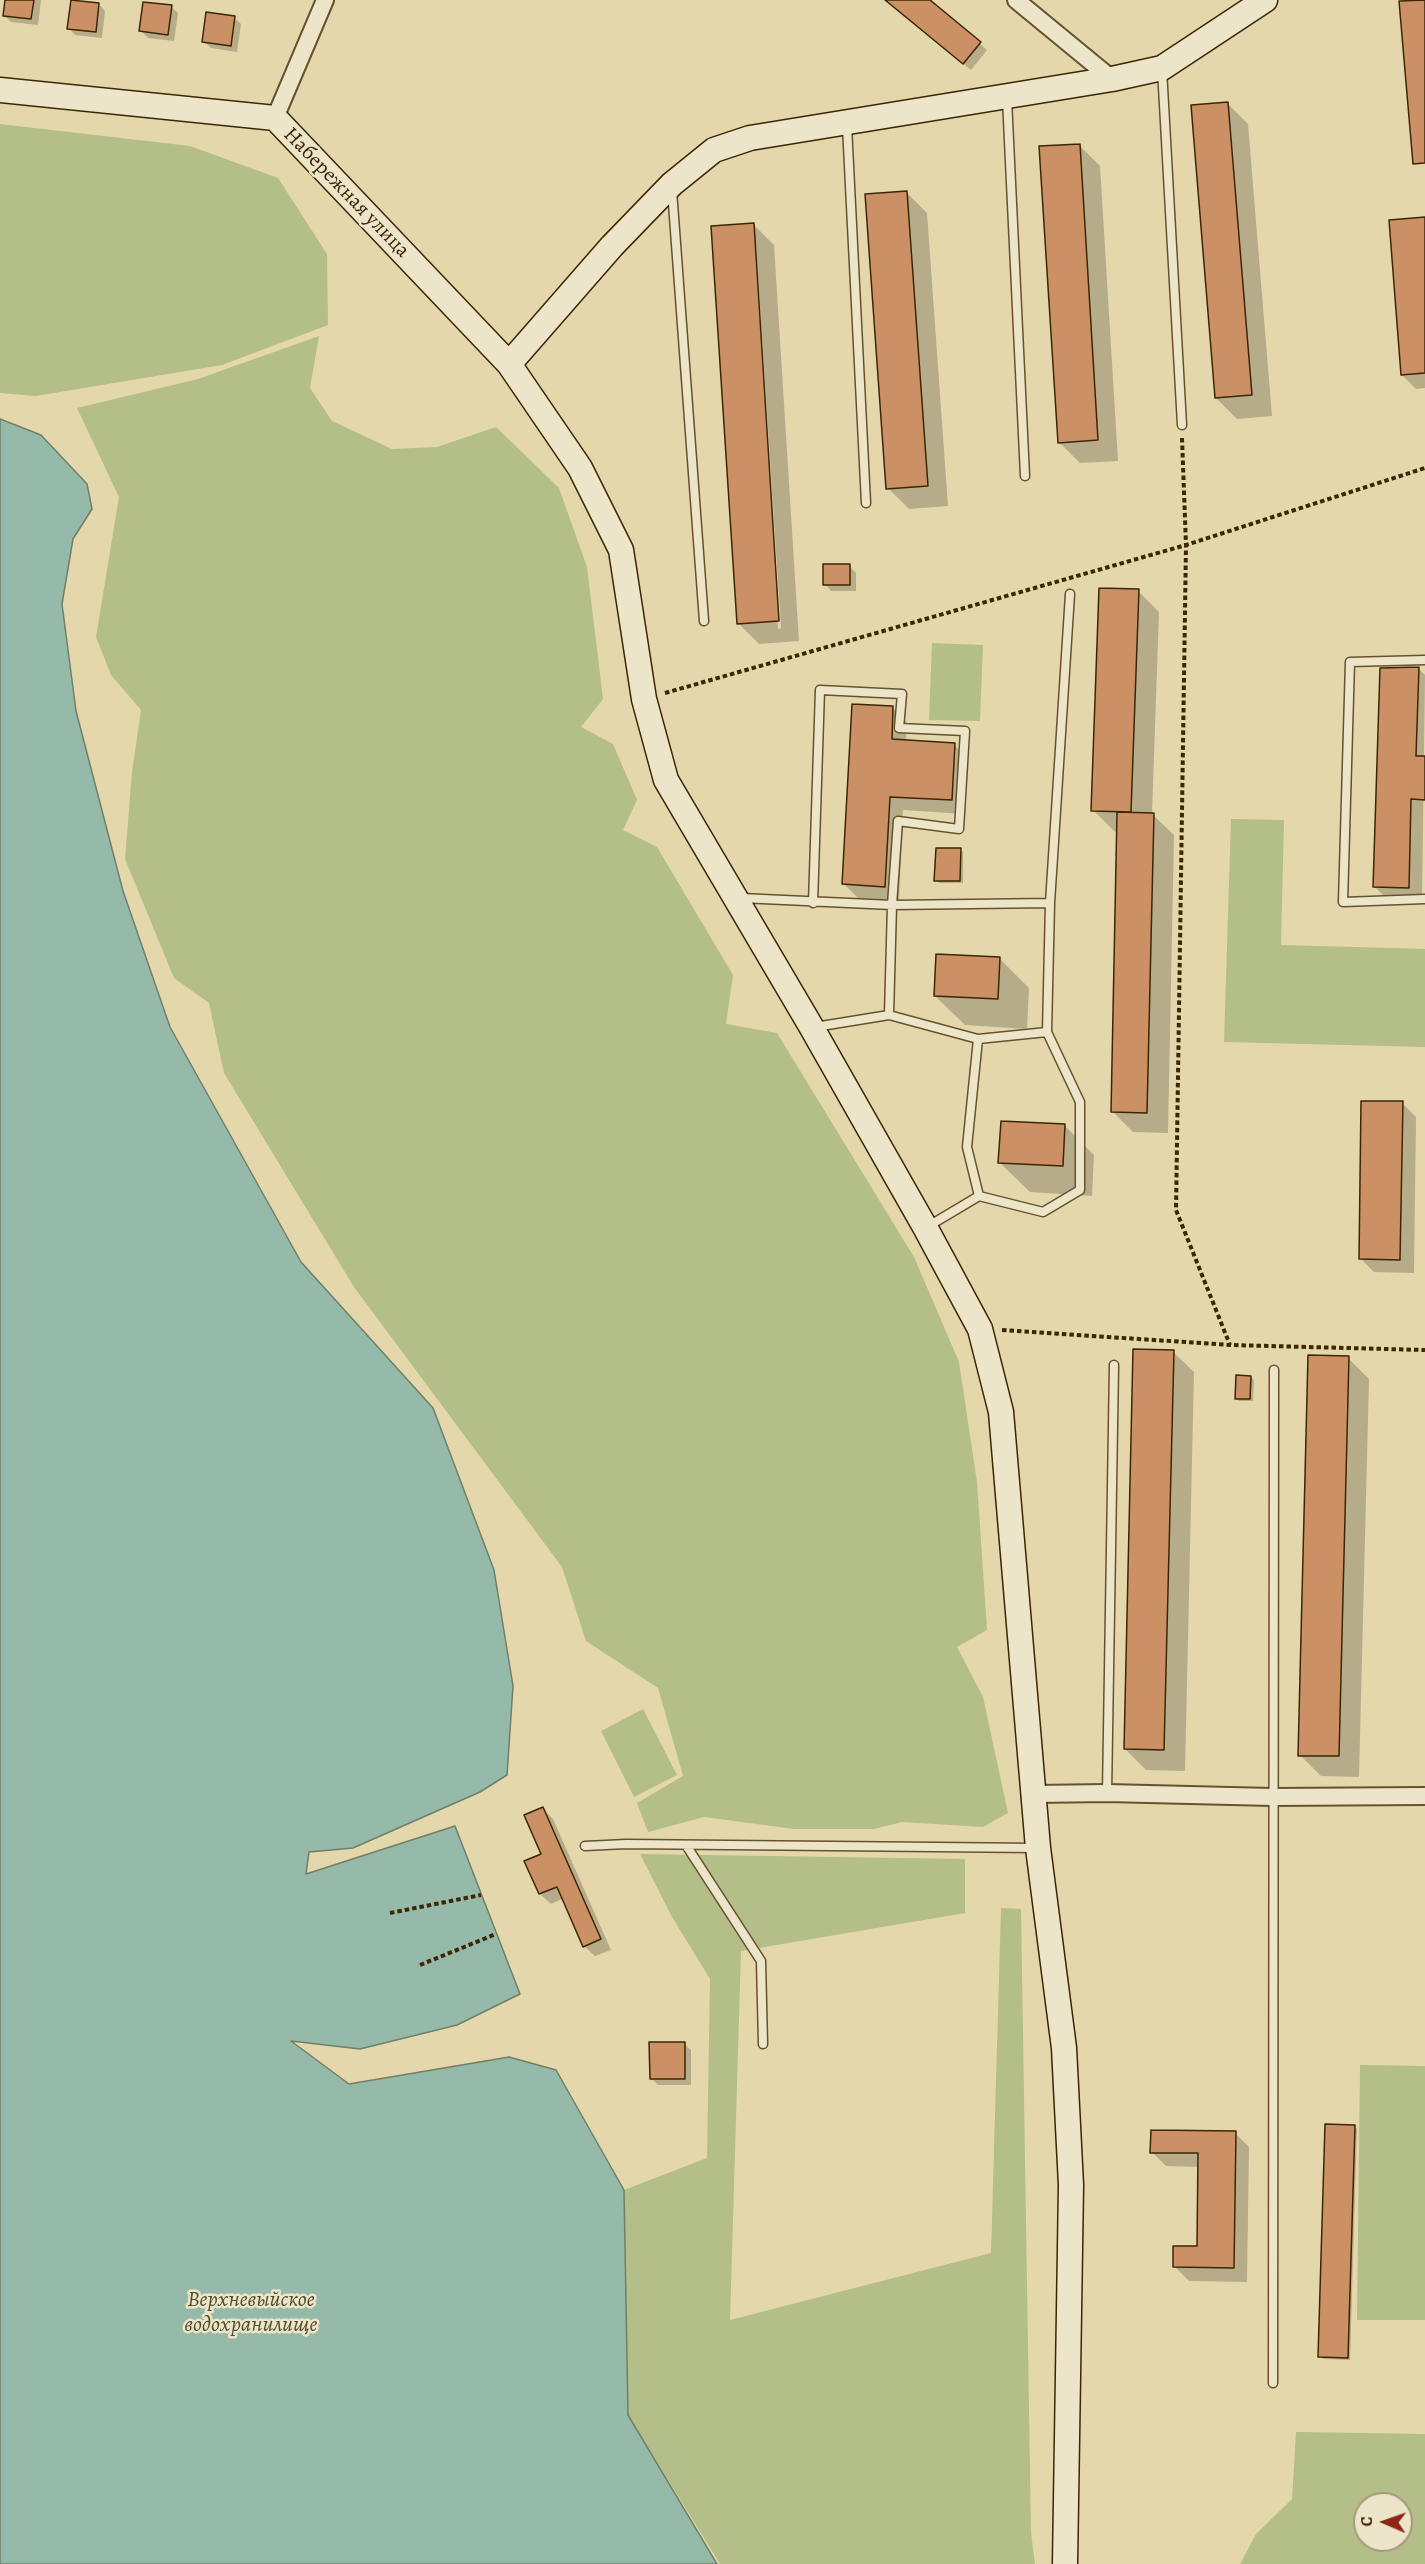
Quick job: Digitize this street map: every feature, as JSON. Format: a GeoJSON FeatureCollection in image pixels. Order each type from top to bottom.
{"type":"FeatureCollection","features":[{"type":"Feature","properties":{"kind":"street"},"geometry":{"type":"LineString","coordinates":[[275,118],[325,0]]}},
{"type":"Feature","properties":{"kind":"street"},"geometry":{"type":"LineString","coordinates":[[1016,0],[1112,79]]}},
{"type":"Feature","properties":{"kind":"street"},"geometry":{"type":"LineString","coordinates":[[509,364],[612,246],[672,184],[714,150],[750,138],[1162,69],[1265,0]]}},
{"type":"Feature","properties":{"kind":"street","name":"Набережная улица"},"geometry":{"type":"LineString","coordinates":[[0,90],[275,118],[509,364],[580,468],[621,550],[644,699],[666,780],[926,1227],[980,1329],[1001,1412],[1038,1848],[1064,2048],[1071,2185],[1065,2564]]}},
{"type":"Feature","properties":{"kind":"street"},"geometry":{"type":"LineString","coordinates":[[1033,1794],[1107,1792],[1272,1797],[1425,1797]]}},
{"type":"Feature","properties":{"kind":"lane"},"geometry":{"type":"LineString","coordinates":[[1162,69],[1182,425]]}},
{"type":"Feature","properties":{"kind":"lane"},"geometry":{"type":"LineString","coordinates":[[1007,95],[1024,476]]}},
{"type":"Feature","properties":{"kind":"lane"},"geometry":{"type":"LineString","coordinates":[[847,122],[866,502]]}},
{"type":"Feature","properties":{"kind":"lane"},"geometry":{"type":"LineString","coordinates":[[672,184],[704,621]]}},
{"type":"Feature","properties":{"kind":"lane"},"geometry":{"type":"LineString","coordinates":[[926,1227],[979,1196],[1043,1212],[1080,1190],[1080,1101],[1047,1032],[1050,903],[1070,594]]}},
{"type":"Feature","properties":{"kind":"lane"},"geometry":{"type":"LineString","coordinates":[[1425,660],[1350,662],[1343,902],[1425,899]]}},
{"type":"Feature","properties":{"kind":"lane"},"geometry":{"type":"LineString","coordinates":[[813,903],[820,690],[902,694],[899,728],[965,731],[959,829],[898,821],[892,905],[889,1015]]}},
{"type":"Feature","properties":{"kind":"lane"},"geometry":{"type":"LineString","coordinates":[[735,898],[892,905],[1050,903]]}},
{"type":"Feature","properties":{"kind":"lane"},"geometry":{"type":"LineString","coordinates":[[812,1028],[889,1015],[978,1039],[1047,1032]]}},
{"type":"Feature","properties":{"kind":"lane"},"geometry":{"type":"LineString","coordinates":[[978,1039],[967,1147],[979,1196]]}},
{"type":"Feature","properties":{"kind":"lane"},"geometry":{"type":"LineString","coordinates":[[1107,1792],[1114,1365]]}},
{"type":"Feature","properties":{"kind":"lane"},"geometry":{"type":"LineString","coordinates":[[1273,2383],[1274,1370]]}},
{"type":"Feature","properties":{"kind":"lane"},"geometry":{"type":"LineString","coordinates":[[686,1845],[761,1960],[763,2044]]}},
{"type":"Feature","properties":{"kind":"lane"},"geometry":{"type":"LineString","coordinates":[[585,1846],[1038,1848]]}},
{"type":"Feature","properties":{"kind":"path"},"geometry":{"type":"LineString","coordinates":[[1182,425],[1186,545],[1176,1210],[1230,1345]]}},
{"type":"Feature","properties":{"kind":"path"},"geometry":{"type":"LineString","coordinates":[[644,699],[1186,545],[1425,468]]}},
{"type":"Feature","properties":{"kind":"path"},"geometry":{"type":"LineString","coordinates":[[980,1329],[1230,1345],[1425,1350]]}},
{"type":"Feature","properties":{"kind":"path"},"geometry":{"type":"LineString","coordinates":[[390,1913],[481,1895]]}},
{"type":"Feature","properties":{"kind":"path"},"geometry":{"type":"LineString","coordinates":[[420,1965],[496,1934]]}},
{"type":"Feature","properties":{"kind":"green space"},"geometry":{"type":"Polygon","coordinates":[[[0,124],[190,146],[278,178],[327,254],[328,325],[222,365],[36,396],[0,393],[0,124]]]}},
{"type":"Feature","properties":{"kind":"green space"},"geometry":{"type":"Polygon","coordinates":[[[319,336],[310,388],[332,421],[392,449],[437,447],[496,427],[559,488],[587,567],[603,699],[581,727],[613,744],[637,800],[623,830],[657,847],[733,975],[726,1024],[777,1033],[914,1257],[959,1362],[977,1482],[987,1630],[957,1647],[983,1697],[1008,1813],[983,1827],[902,1822],[874,1829],[794,1829],[704,1817],[648,1832],[637,1803],[683,1776],[658,1688],[586,1641],[562,1567],[354,1287],[224,1073],[209,1003],[174,978],[125,859],[132,772],[141,710],[111,675],[96,637],[119,497],[77,408],[198,379],[319,336]]]}},
{"type":"Feature","properties":{"kind":"green space"},"geometry":{"type":"Polygon","coordinates":[[[932,643],[983,645],[980,721],[929,720],[932,643]]]}},
{"type":"Feature","properties":{"kind":"green space"},"geometry":{"type":"Polygon","coordinates":[[[1231,819],[1284,820],[1281,945],[1425,949],[1425,1047],[1224,1042],[1231,819]]]}},
{"type":"Feature","properties":{"kind":"green space"},"geometry":{"type":"Polygon","coordinates":[[[643,1709],[677,1775],[634,1797],[601,1731],[643,1709]]]}},
{"type":"Feature","properties":{"kind":"green space"},"geometry":{"type":"Polygon","coordinates":[[[640,1854],[965,1859],[965,1913],[741,1951],[730,2320],[991,2253],[1001,1908],[1021,1909],[1031,2533],[1035,2564],[720,2564],[628,2415],[624,2190],[707,2158],[710,1979],[672,1917],[640,1854]]]}},
{"type":"Feature","properties":{"kind":"green space"},"geometry":{"type":"Polygon","coordinates":[[[1360,2065],[1425,2066],[1425,2320],[1357,2320],[1360,2065]]]}},
{"type":"Feature","properties":{"kind":"green space"},"geometry":{"type":"Polygon","coordinates":[[[1296,2432],[1425,2434],[1425,2564],[1240,2564],[1256,2534],[1292,2499],[1296,2432]]]}},
{"type":"Feature","properties":{"kind":"water","name":"Верхневыйское водохранилище"},"geometry":{"type":"Polygon","coordinates":[[[0,419],[41,435],[87,484],[92,509],[73,539],[62,604],[76,711],[123,891],[170,1027],[301,1262],[433,1408],[494,1570],[513,1686],[507,1775],[480,1792],[353,1848],[309,1852],[306,1874],[455,1826],[520,1994],[457,2025],[360,2049],[291,2041],[349,2084],[509,2057],[556,2070],[624,2190],[628,2415],[717,2564],[0,2564],[0,419]]]}},
{"type":"Feature","properties":{"kind":"building"},"geometry":{"type":"Polygon","coordinates":[[[5,0],[34,0],[31,19],[3,16],[5,0]]]}},
{"type":"Feature","properties":{"kind":"building"},"geometry":{"type":"Polygon","coordinates":[[[71,0],[99,3],[96,32],[67,29],[71,0]]]}},
{"type":"Feature","properties":{"kind":"building"},"geometry":{"type":"Polygon","coordinates":[[[885,0],[930,0],[981,42],[963,64],[885,0]]]}},
{"type":"Feature","properties":{"kind":"building"},"geometry":{"type":"Polygon","coordinates":[[[1425,0],[1425,163],[1413,164],[1399,1],[1425,0]]]}},
{"type":"Feature","properties":{"kind":"building"},"geometry":{"type":"Polygon","coordinates":[[[143,2],[172,5],[168,35],[139,31],[143,2]]]}},
{"type":"Feature","properties":{"kind":"building"},"geometry":{"type":"Polygon","coordinates":[[[206,12],[235,16],[231,46],[202,42],[206,12]]]}},
{"type":"Feature","properties":{"kind":"building"},"geometry":{"type":"Polygon","coordinates":[[[1228,102],[1252,395],[1215,398],[1191,105],[1228,102]]]}},
{"type":"Feature","properties":{"kind":"building"},"geometry":{"type":"Polygon","coordinates":[[[1080,144],[1098,440],[1058,443],[1039,146],[1080,144]]]}},
{"type":"Feature","properties":{"kind":"building"},"geometry":{"type":"Polygon","coordinates":[[[907,191],[928,486],[886,489],[865,194],[907,191]]]}},
{"type":"Feature","properties":{"kind":"building"},"geometry":{"type":"Polygon","coordinates":[[[1425,217],[1425,373],[1401,375],[1389,220],[1425,217]]]}},
{"type":"Feature","properties":{"kind":"building"},"geometry":{"type":"Polygon","coordinates":[[[754,223],[779,621],[737,624],[711,226],[754,223]]]}},
{"type":"Feature","properties":{"kind":"building"},"geometry":{"type":"Polygon","coordinates":[[[823,564],[850,564],[850,585],[823,585],[823,564]]]}},
{"type":"Feature","properties":{"kind":"building"},"geometry":{"type":"Polygon","coordinates":[[[1099,588],[1139,589],[1131,812],[1091,811],[1099,588]]]}},
{"type":"Feature","properties":{"kind":"building"},"geometry":{"type":"Polygon","coordinates":[[[1419,667],[1416,756],[1425,756],[1425,800],[1411,799],[1409,888],[1373,887],[1380,668],[1419,667]]]}},
{"type":"Feature","properties":{"kind":"building"},"geometry":{"type":"Polygon","coordinates":[[[852,704],[893,706],[892,739],[955,743],[952,800],[890,797],[885,887],[842,884],[852,704]]]}},
{"type":"Feature","properties":{"kind":"building"},"geometry":{"type":"Polygon","coordinates":[[[1117,812],[1154,813],[1147,1113],[1111,1112],[1117,812]]]}},
{"type":"Feature","properties":{"kind":"building"},"geometry":{"type":"Polygon","coordinates":[[[936,848],[961,848],[960,881],[934,881],[936,848]]]}},
{"type":"Feature","properties":{"kind":"building"},"geometry":{"type":"Polygon","coordinates":[[[936,954],[1000,957],[998,999],[934,996],[936,954]]]}},
{"type":"Feature","properties":{"kind":"building"},"geometry":{"type":"Polygon","coordinates":[[[1361,1101],[1403,1101],[1400,1260],[1359,1259],[1361,1101]]]}},
{"type":"Feature","properties":{"kind":"building"},"geometry":{"type":"Polygon","coordinates":[[[1001,1121],[1065,1124],[1063,1166],[998,1163],[1001,1121]]]}},
{"type":"Feature","properties":{"kind":"building"},"geometry":{"type":"Polygon","coordinates":[[[1133,1349],[1174,1350],[1164,1750],[1124,1749],[1133,1349]]]}},
{"type":"Feature","properties":{"kind":"building"},"geometry":{"type":"Polygon","coordinates":[[[1308,1355],[1349,1356],[1339,1756],[1298,1756],[1308,1355]]]}},
{"type":"Feature","properties":{"kind":"building"},"geometry":{"type":"Polygon","coordinates":[[[1236,1375],[1251,1376],[1250,1399],[1235,1399],[1236,1375]]]}},
{"type":"Feature","properties":{"kind":"building"},"geometry":{"type":"Polygon","coordinates":[[[543,1807],[601,1939],[583,1947],[557,1887],[539,1894],[524,1861],[541,1854],[524,1815],[543,1807]]]}},
{"type":"Feature","properties":{"kind":"building"},"geometry":{"type":"Polygon","coordinates":[[[649,2042],[685,2042],[685,2079],[650,2079],[649,2042]]]}},
{"type":"Feature","properties":{"kind":"building"},"geometry":{"type":"Polygon","coordinates":[[[1325,2124],[1355,2125],[1348,2358],[1318,2357],[1325,2124]]]}},
{"type":"Feature","properties":{"kind":"building"},"geometry":{"type":"Polygon","coordinates":[[[1151,2130],[1236,2131],[1234,2268],[1173,2267],[1173,2246],[1197,2246],[1198,2153],[1150,2153],[1151,2130]]]}}]}
